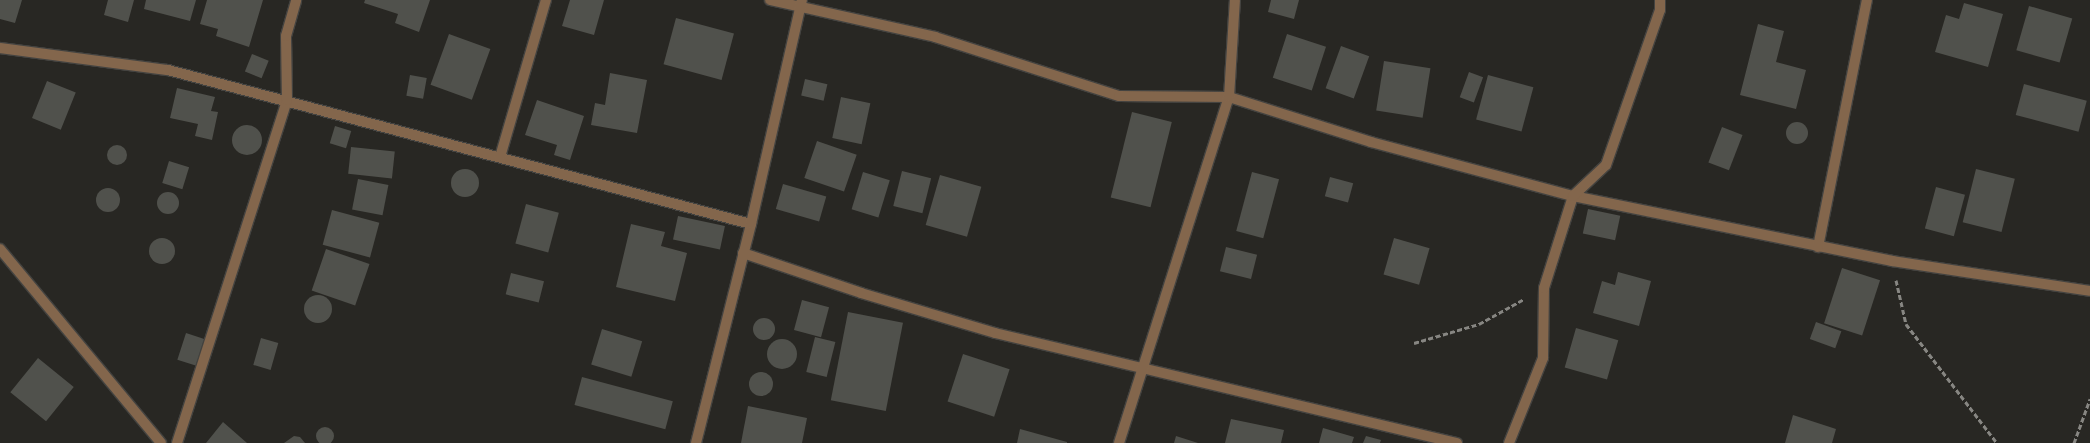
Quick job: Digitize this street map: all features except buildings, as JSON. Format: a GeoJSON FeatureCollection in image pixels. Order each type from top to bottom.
{"type":"FeatureCollection","features":[{"type":"Feature","properties":{"kind":"street"},"geometry":{"type":"LineString","coordinates":[[177,443],[287,100],[286,36],[296,0]]}},
{"type":"Feature","properties":{"kind":"street"},"geometry":{"type":"LineString","coordinates":[[500,158],[546,0]]}},
{"type":"Feature","properties":{"kind":"street"},"geometry":{"type":"LineString","coordinates":[[770,0],[801,4],[935,37],[1119,96],[1228,97],[1371,142],[1573,196],[1892,261],[2090,291]]}},
{"type":"Feature","properties":{"kind":"street"},"geometry":{"type":"LineString","coordinates":[[1119,443],[1228,97],[1235,0]]}},
{"type":"Feature","properties":{"kind":"street"},"geometry":{"type":"LineString","coordinates":[[1509,443],[1543,358],[1544,288],[1573,196],[1606,165],[1660,10],[1660,0]]}},
{"type":"Feature","properties":{"kind":"street"},"geometry":{"type":"LineString","coordinates":[[1818,247],[1867,0]]}},
{"type":"Feature","properties":{"kind":"street"},"geometry":{"type":"LineString","coordinates":[[696,443],[751,224],[801,4]]}},
{"type":"Feature","properties":{"kind":"street"},"geometry":{"type":"LineString","coordinates":[[0,48],[168,70],[751,224]]}},
{"type":"Feature","properties":{"kind":"street"},"geometry":{"type":"LineString","coordinates":[[0,249],[162,443]]}},
{"type":"Feature","properties":{"kind":"street"},"geometry":{"type":"LineString","coordinates":[[743,252],[861,293],[995,333],[1457,443]]}},
{"type":"Feature","properties":{"kind":"path"},"geometry":{"type":"LineString","coordinates":[[1892,261],[1906,324],[1997,443]]}},
{"type":"Feature","properties":{"kind":"path"},"geometry":{"type":"LineString","coordinates":[[1414,343],[1479,324],[1544,288]]}},
{"type":"Feature","properties":{"kind":"path"},"geometry":{"type":"LineString","coordinates":[[2074,443],[2090,399]]}}]}
